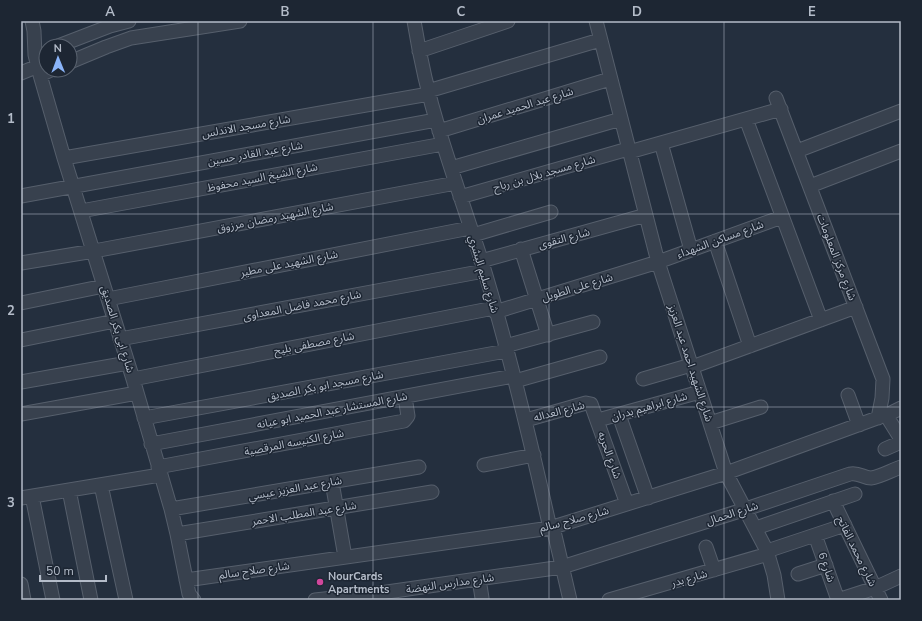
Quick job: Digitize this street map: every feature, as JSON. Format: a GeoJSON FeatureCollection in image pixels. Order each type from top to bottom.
{"type":"FeatureCollection","features":[{"type":"Feature","properties":{"kind":"street","name":"شارع ابى بكر الصديق"},"geometry":{"type":"LineString","coordinates":[[32,21],[38,47]]}},
{"type":"Feature","properties":{"kind":"street"},"geometry":{"type":"LineString","coordinates":[[78,38],[110,26],[129,21]]}},
{"type":"Feature","properties":{"kind":"street"},"geometry":{"type":"LineString","coordinates":[[78,59],[131,38],[240,21]]}},
{"type":"Feature","properties":{"kind":"street","name":"شارع سليم البشري"},"geometry":{"type":"LineString","coordinates":[[414,21],[419,51],[439,132],[472,231],[506,348],[526,420],[570,600]]}},
{"type":"Feature","properties":{"kind":"street"},"geometry":{"type":"LineString","coordinates":[[419,51],[508,21]]}},
{"type":"Feature","properties":{"kind":"street","name":"شارع الشهيد احمد عبد العزيز"},"geometry":{"type":"LineString","coordinates":[[596,21],[658,262],[726,473],[768,552],[778,600]]}},
{"type":"Feature","properties":{"kind":"street","name":"شارع مسجد الاندلس"},"geometry":{"type":"LineString","coordinates":[[64,158],[429,92],[600,40]]}},
{"type":"Feature","properties":{"kind":"street"},"geometry":{"type":"LineString","coordinates":[[21,73],[38,65]]}},
{"type":"Feature","properties":{"kind":"street","name":"شارع ابى بكر الصديق"},"geometry":{"type":"LineString","coordinates":[[45,78],[64,158],[133,379],[177,534],[189,598]]}},
{"type":"Feature","properties":{"kind":"street","name":"شارع عبد الحميد عمران"},"geometry":{"type":"LineString","coordinates":[[439,132],[610,79]]}},
{"type":"Feature","properties":{"kind":"street","name":"شارع مسجد بلال بن رباح"},"geometry":{"type":"LineString","coordinates":[[460,197],[746,119],[779,103]]}},
{"type":"Feature","properties":{"kind":"street","name":"شارع مركز المعلومات"},"geometry":{"type":"LineString","coordinates":[[779,103],[883,379],[882,416]]}},
{"type":"Feature","properties":{"kind":"street"},"geometry":{"type":"LineString","coordinates":[[797,151],[901,111]]}},
{"type":"Feature","properties":{"kind":"street"},"geometry":{"type":"LineString","coordinates":[[451,168],[621,119]]}},
{"type":"Feature","properties":{"kind":"street"},"geometry":{"type":"LineString","coordinates":[[746,119],[820,320]]}},
{"type":"Feature","properties":{"kind":"street","name":"شارع عبد القادر حسين"},"geometry":{"type":"LineString","coordinates":[[21,196],[439,132]]}},
{"type":"Feature","properties":{"kind":"street","name":"شارع الشيخ السيد محفوظ"},"geometry":{"type":"LineString","coordinates":[[81,211],[439,132]]}},
{"type":"Feature","properties":{"kind":"street"},"geometry":{"type":"LineString","coordinates":[[661,143],[691,250]]}},
{"type":"Feature","properties":{"kind":"street"},"geometry":{"type":"LineString","coordinates":[[810,186],[901,151]]}},
{"type":"Feature","properties":{"kind":"street","name":"شارع الشهيد رمضان مرزوق"},"geometry":{"type":"LineString","coordinates":[[21,263],[94,251],[456,183]]}},
{"type":"Feature","properties":{"kind":"street","name":"شارع الشهيد على مطير"},"geometry":{"type":"LineString","coordinates":[[21,303],[106,293],[472,231],[552,212]]}},
{"type":"Feature","properties":{"kind":"street","name":"شارع التقوى"},"geometry":{"type":"LineString","coordinates":[[482,266],[521,250],[646,215]]}},
{"type":"Feature","properties":{"kind":"street","name":"شارع مساكن الشهداء"},"geometry":{"type":"LineString","coordinates":[[658,262],[782,217]]}},
{"type":"Feature","properties":{"kind":"street"},"geometry":{"type":"LineString","coordinates":[[715,241],[750,346]]}},
{"type":"Feature","properties":{"kind":"street"},"geometry":{"type":"LineString","coordinates":[[521,250],[548,335]]}},
{"type":"Feature","properties":{"kind":"street","name":"شارع على الطويل"},"geometry":{"type":"LineString","coordinates":[[495,310],[537,299],[658,262]]}},
{"type":"Feature","properties":{"kind":"street","name":"شارع محمد فاضل المعداوى"},"geometry":{"type":"LineString","coordinates":[[120,339],[482,266]]}},
{"type":"Feature","properties":{"kind":"street"},"geometry":{"type":"LineString","coordinates":[[643,378],[692,366],[856,307]]}},
{"type":"Feature","properties":{"kind":"street","name":"شارع مصطفى بليح"},"geometry":{"type":"LineString","coordinates":[[133,379],[495,310]]}},
{"type":"Feature","properties":{"kind":"street"},"geometry":{"type":"LineString","coordinates":[[21,340],[115,321]]}},
{"type":"Feature","properties":{"kind":"street","name":"شارع مسجد ابو بكر الصديق"},"geometry":{"type":"LineString","coordinates":[[144,418],[506,348],[593,322]]}},
{"type":"Feature","properties":{"kind":"street","name":"شارع المستشار عبد الحميد ابو عيانه"},"geometry":{"type":"LineString","coordinates":[[151,444],[405,396],[514,379],[600,357]]}},
{"type":"Feature","properties":{"kind":"street"},"geometry":{"type":"LineString","coordinates":[[21,382],[128,363]]}},
{"type":"Feature","properties":{"kind":"street","name":"شارع ابراهيم بدران"},"geometry":{"type":"LineString","coordinates":[[598,420],[700,392]]}},
{"type":"Feature","properties":{"kind":"street"},"geometry":{"type":"LineString","coordinates":[[21,414],[137,393]]}},
{"type":"Feature","properties":{"kind":"street"},"geometry":{"type":"LineString","coordinates":[[848,395],[859,425]]}},
{"type":"Feature","properties":{"kind":"street","name":"شارع الكنيسه المرقصية"},"geometry":{"type":"LineString","coordinates":[[159,471],[402,422],[406,420],[408,416],[405,396]]}},
{"type":"Feature","properties":{"kind":"street","name":"شارع العداله"},"geometry":{"type":"LineString","coordinates":[[526,420],[588,403],[592,405]]}},
{"type":"Feature","properties":{"kind":"street","name":"شارع الحريه"},"geometry":{"type":"LineString","coordinates":[[592,405],[627,504]]}},
{"type":"Feature","properties":{"kind":"street"},"geometry":{"type":"LineString","coordinates":[[710,423],[761,406]]}},
{"type":"Feature","properties":{"kind":"street","name":"شارع صلاح سالم"},"geometry":{"type":"LineString","coordinates":[[186,580],[552,527],[726,473],[859,425],[901,408]]}},
{"type":"Feature","properties":{"kind":"street"},"geometry":{"type":"LineString","coordinates":[[619,415],[648,498]]}},
{"type":"Feature","properties":{"kind":"street"},"geometry":{"type":"LineString","coordinates":[[882,416],[901,439]]}},
{"type":"Feature","properties":{"kind":"street"},"geometry":{"type":"LineString","coordinates":[[885,449],[901,442]]}},
{"type":"Feature","properties":{"kind":"street"},"geometry":{"type":"LineString","coordinates":[[484,464],[534,455]]}},
{"type":"Feature","properties":{"kind":"street","name":"شارع عبد العزيز عيسي"},"geometry":{"type":"LineString","coordinates":[[170,509],[419,466]]}},
{"type":"Feature","properties":{"kind":"street","name":"شارع الحمال"},"geometry":{"type":"LineString","coordinates":[[562,567],[746,509],[850,474],[858,473],[865,477],[874,477],[901,467]]}},
{"type":"Feature","properties":{"kind":"street"},"geometry":{"type":"LineString","coordinates":[[53,600],[27,497],[101,485],[159,471]]}},
{"type":"Feature","properties":{"kind":"street"},"geometry":{"type":"LineString","coordinates":[[332,482],[345,557]]}},
{"type":"Feature","properties":{"kind":"street"},"geometry":{"type":"LineString","coordinates":[[101,485],[126,600]]}},
{"type":"Feature","properties":{"kind":"street"},"geometry":{"type":"LineString","coordinates":[[69,490],[91,600]]}},
{"type":"Feature","properties":{"kind":"street","name":"شارع عبد المطلب الاحمر"},"geometry":{"type":"LineString","coordinates":[[177,534],[432,492]]}},
{"type":"Feature","properties":{"kind":"street"},"geometry":{"type":"LineString","coordinates":[[756,528],[855,494]]}},
{"type":"Feature","properties":{"kind":"street","name":"شارع محمد الفاتح"},"geometry":{"type":"LineString","coordinates":[[833,501],[880,600]]}},
{"type":"Feature","properties":{"kind":"street","name":"شارع بدر"},"geometry":{"type":"LineString","coordinates":[[609,600],[714,570],[845,525]]}},
{"type":"Feature","properties":{"kind":"street","name":"شارع 6"},"geometry":{"type":"LineString","coordinates":[[815,535],[838,600]]}},
{"type":"Feature","properties":{"kind":"street"},"geometry":{"type":"LineString","coordinates":[[706,547],[714,570]]}},
{"type":"Feature","properties":{"kind":"street"},"geometry":{"type":"LineString","coordinates":[[798,574],[826,566]]}},
{"type":"Feature","properties":{"kind":"street","name":"شارع مدارس النهضة"},"geometry":{"type":"LineString","coordinates":[[315,600],[380,593],[562,567]]}},
{"type":"Feature","properties":{"kind":"street"},"geometry":{"type":"LineString","coordinates":[[838,600],[900,578]]}},
{"type":"Feature","properties":{"kind":"street"},"geometry":{"type":"LineString","coordinates":[[479,579],[482,598]]}},
{"type":"Feature","properties":{"kind":"street"},"geometry":{"type":"LineString","coordinates":[[21,584],[24,600]]}},
{"type":"Feature","properties":{"kind":"place","name":"NourCards Apartments"},"geometry":{"type":"Point","coordinates":[320,582]}}]}
